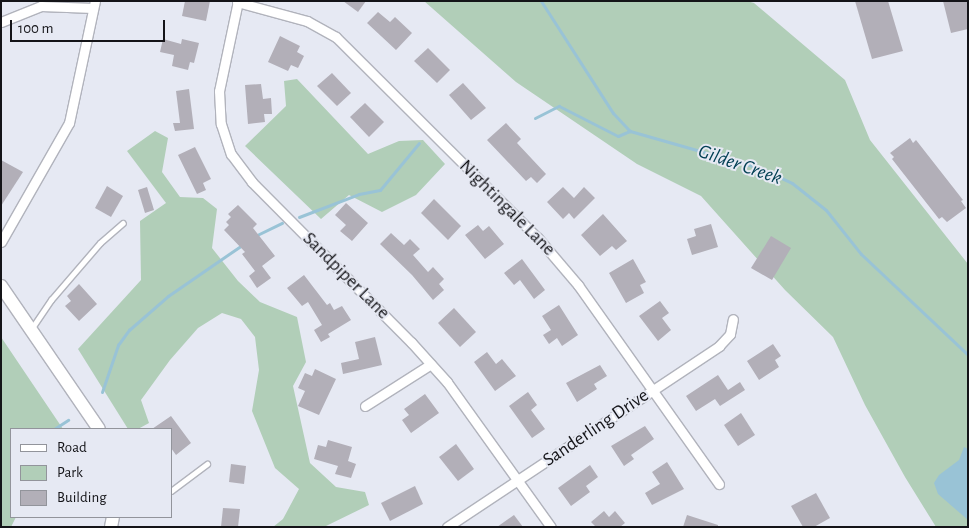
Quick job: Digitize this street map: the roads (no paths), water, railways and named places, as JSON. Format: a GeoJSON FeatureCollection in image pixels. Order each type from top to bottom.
{"type":"FeatureCollection","features":[{"type":"Feature","properties":{"kind":"street","name":"Sandpiper Lane"},"geometry":{"type":"LineString","coordinates":[[237,2],[219,91],[221,124],[231,154],[252,182],[412,342],[431,364],[458,396],[516,481],[551,527]]}},
{"type":"Feature","properties":{"kind":"street","name":"Nightingale Lane"},"geometry":{"type":"LineString","coordinates":[[237,2],[307,21],[325,30],[344,44],[555,256],[578,285],[719,484]]}},
{"type":"Feature","properties":{"kind":"street"},"geometry":{"type":"LineString","coordinates":[[1,22],[42,6],[94,5],[69,123],[1,242]]}},
{"type":"Feature","properties":{"kind":"street"},"geometry":{"type":"LineString","coordinates":[[1,286],[97,428]]}},
{"type":"Feature","properties":{"kind":"street","name":"Sanderling Drive"},"geometry":{"type":"LineString","coordinates":[[447,527],[718,346],[730,334],[733,319]]}},
{"type":"Feature","properties":{"kind":"street"},"geometry":{"type":"LineString","coordinates":[[365,406],[431,364]]}},
{"type":"Feature","properties":{"kind":"lane"},"geometry":{"type":"LineString","coordinates":[[31,329],[51,300],[100,243],[123,222]]}},
{"type":"Feature","properties":{"kind":"lane"},"geometry":{"type":"LineString","coordinates":[[172,490],[207,464]]}},
{"type":"Feature","properties":{"kind":"water"},"geometry":{"type":"Polygon","coordinates":[[[964,447],[968,449],[968,520],[938,494],[934,483],[939,475],[959,460],[964,447]]]}},
{"type":"Feature","properties":{"kind":"waterway","name":"Gilder Creek"},"geometry":{"type":"LineString","coordinates":[[541,1],[613,113],[630,131],[760,168],[792,183],[826,210],[861,254],[968,355]]}},
{"type":"Feature","properties":{"kind":"waterway"},"geometry":{"type":"LineString","coordinates":[[535,118],[559,106],[618,136],[630,131]]}},
{"type":"Feature","properties":{"kind":"waterway"},"geometry":{"type":"LineString","coordinates":[[299,217],[359,194],[380,190],[419,143]]}},
{"type":"Feature","properties":{"kind":"waterway"},"geometry":{"type":"LineString","coordinates":[[255,236],[282,223]]}},
{"type":"Feature","properties":{"kind":"waterway"},"geometry":{"type":"LineString","coordinates":[[102,392],[118,345],[129,330],[168,296],[242,245]]}},
{"type":"Feature","properties":{"kind":"waterway"},"geometry":{"type":"LineString","coordinates":[[56,428],[68,420]]}}]}
